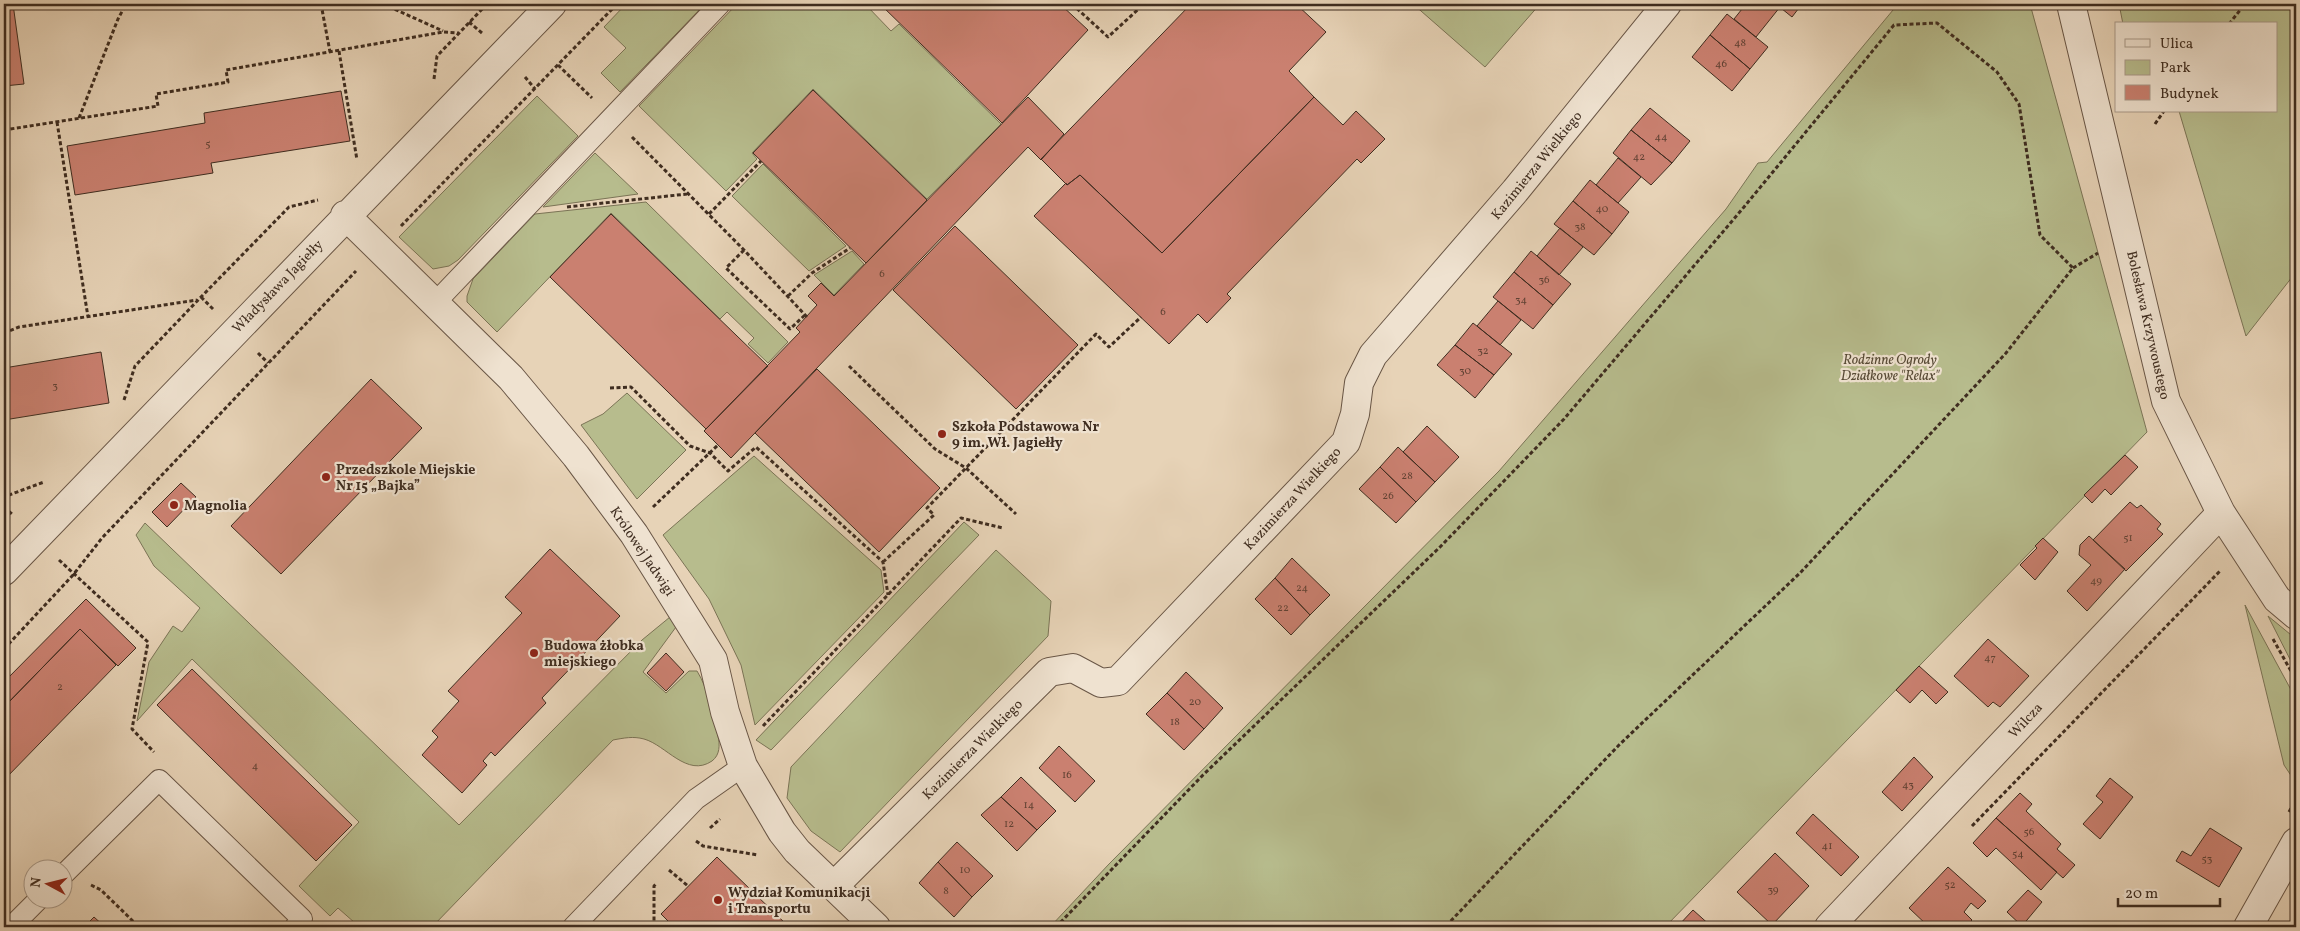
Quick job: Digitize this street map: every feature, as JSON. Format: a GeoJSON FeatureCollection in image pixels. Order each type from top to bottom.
{"type":"FeatureCollection","features":[{"type":"Feature","properties":{"kind":"street","name":"Władysława Jagiełły"},"geometry":{"type":"LineString","coordinates":[[4,571],[345,216],[552,4]]}},
{"type":"Feature","properties":{"kind":"street","name":"Kazimierza Wielkiego"},"geometry":{"type":"LineString","coordinates":[[835,885],[1049,672],[1073,668],[1102,683],[1118,681],[1346,442],[1355,414],[1359,383],[1372,355],[1515,191],[1667,4]]}},
{"type":"Feature","properties":{"kind":"street","name":"Bolesława Krzywoustego"},"geometry":{"type":"LineString","coordinates":[[2071,4],[2166,401],[2221,513],[2277,599],[2296,615]]}},
{"type":"Feature","properties":{"kind":"street","name":"Królowej Jadwigi"},"geometry":{"type":"LineString","coordinates":[[345,216],[511,378],[576,456],[634,534],[713,660],[725,712],[743,766],[782,832],[797,851],[835,885],[876,927]]}},
{"type":"Feature","properties":{"kind":"street","name":"Wilcza"},"geometry":{"type":"LineString","coordinates":[[1830,927],[2221,513]]}},
{"type":"Feature","properties":{"kind":"street"},"geometry":{"type":"LineString","coordinates":[[2248,927],[2296,842]]}},
{"type":"Feature","properties":{"kind":"lane"},"geometry":{"type":"LineString","coordinates":[[435,303],[720,4]]}},
{"type":"Feature","properties":{"kind":"lane"},"geometry":{"type":"LineString","coordinates":[[573,927],[696,799],[743,766]]}},
{"type":"Feature","properties":{"kind":"lane"},"geometry":{"type":"LineString","coordinates":[[72,866],[158,780],[302,920],[295,927]]}},
{"type":"Feature","properties":{"kind":"lane"},"geometry":{"type":"LineString","coordinates":[[11,927],[30,908]]}},
{"type":"Feature","properties":{"kind":"path"},"geometry":{"type":"LineString","coordinates":[[79,118],[118,19],[126,4]]}},
{"type":"Feature","properties":{"kind":"path"},"geometry":{"type":"LineString","coordinates":[[321,4],[330,52]]}},
{"type":"Feature","properties":{"kind":"path"},"geometry":{"type":"LineString","coordinates":[[383,4],[443,32]]}},
{"type":"Feature","properties":{"kind":"path"},"geometry":{"type":"LineString","coordinates":[[433,84],[437,56],[487,4]]}},
{"type":"Feature","properties":{"kind":"path"},"geometry":{"type":"LineString","coordinates":[[4,649],[74,575],[108,531],[379,248],[617,4]]}},
{"type":"Feature","properties":{"kind":"path"},"geometry":{"type":"LineString","coordinates":[[1072,4],[1108,37],[1144,4]]}},
{"type":"Feature","properties":{"kind":"path"},"geometry":{"type":"LineString","coordinates":[[2232,22],[2246,4]]}},
{"type":"Feature","properties":{"kind":"path"},"geometry":{"type":"LineString","coordinates":[[1056,927],[1203,775],[1441,546],[1564,419],[1738,215],[1894,25],[1936,23],[1997,72],[2019,104],[2040,235],[2072,268]]}},
{"type":"Feature","properties":{"kind":"path"},"geometry":{"type":"LineString","coordinates":[[4,130],[158,106],[156,94],[228,82],[226,70],[443,32],[460,33]]}},
{"type":"Feature","properties":{"kind":"path"},"geometry":{"type":"LineString","coordinates":[[339,50],[358,162]]}},
{"type":"Feature","properties":{"kind":"path"},"geometry":{"type":"LineString","coordinates":[[2155,124],[2163,112]]}},
{"type":"Feature","properties":{"kind":"path"},"geometry":{"type":"LineString","coordinates":[[57,122],[88,317]]}},
{"type":"Feature","properties":{"kind":"path"},"geometry":{"type":"LineString","coordinates":[[709,214],[761,161]]}},
{"type":"Feature","properties":{"kind":"path"},"geometry":{"type":"LineString","coordinates":[[658,163],[744,250],[806,316],[790,329],[726,268],[744,250]]}},
{"type":"Feature","properties":{"kind":"path"},"geometry":{"type":"LineString","coordinates":[[523,212],[688,194]]}},
{"type":"Feature","properties":{"kind":"path"},"geometry":{"type":"LineString","coordinates":[[123,402],[135,366],[289,207],[322,199]]}},
{"type":"Feature","properties":{"kind":"path"},"geometry":{"type":"LineString","coordinates":[[788,296],[812,273],[850,248]]}},
{"type":"Feature","properties":{"kind":"path"},"geometry":{"type":"LineString","coordinates":[[1445,927],[1619,745],[1800,573],[2006,353],[2072,268],[2104,249]]}},
{"type":"Feature","properties":{"kind":"path"},"geometry":{"type":"LineString","coordinates":[[4,333],[19,327],[198,300]]}},
{"type":"Feature","properties":{"kind":"path"},"geometry":{"type":"LineString","coordinates":[[883,562],[934,515],[928,508],[1096,334],[1109,347],[1141,317]]}},
{"type":"Feature","properties":{"kind":"path"},"geometry":{"type":"LineString","coordinates":[[849,366],[935,449],[966,468],[1016,514]]}},
{"type":"Feature","properties":{"kind":"path"},"geometry":{"type":"LineString","coordinates":[[610,388],[631,387],[690,446],[710,453],[728,471],[756,447],[883,562],[888,595]]}},
{"type":"Feature","properties":{"kind":"path"},"geometry":{"type":"LineString","coordinates":[[650,509],[718,445]]}},
{"type":"Feature","properties":{"kind":"path"},"geometry":{"type":"LineString","coordinates":[[4,500],[9,495],[51,479]]}},
{"type":"Feature","properties":{"kind":"path"},"geometry":{"type":"LineString","coordinates":[[757,733],[961,518],[1003,528]]}},
{"type":"Feature","properties":{"kind":"path"},"geometry":{"type":"LineString","coordinates":[[1969,829],[2225,566]]}},
{"type":"Feature","properties":{"kind":"path"},"geometry":{"type":"LineString","coordinates":[[74,575],[148,642],[132,728],[154,752],[158,780]]}},
{"type":"Feature","properties":{"kind":"path"},"geometry":{"type":"LineString","coordinates":[[691,846],[697,840],[703,846],[760,856]]}},
{"type":"Feature","properties":{"kind":"path"},"geometry":{"type":"LineString","coordinates":[[664,875],[674,864]]}},
{"type":"Feature","properties":{"kind":"path"},"geometry":{"type":"LineString","coordinates":[[669,870],[688,886]]}},
{"type":"Feature","properties":{"kind":"path"},"geometry":{"type":"LineString","coordinates":[[654,927],[654,886],[659,881]]}},
{"type":"Feature","properties":{"kind":"path"},"geometry":{"type":"LineString","coordinates":[[83,885],[92,885],[101,890],[139,927]]}},
{"type":"Feature","properties":{"kind":"green space"},"geometry":{"type":"Polygon","coordinates":[[[626,4],[705,4],[620,92],[601,73],[626,48],[604,27],[626,4]]]}},
{"type":"Feature","properties":{"kind":"green space"},"geometry":{"type":"Polygon","coordinates":[[[737,4],[865,4],[891,31],[899,24],[1001,124],[927,199],[813,89],[752,153],[757,159],[726,191],[639,106],[737,4]]]}},
{"type":"Feature","properties":{"kind":"green space"},"geometry":{"type":"Polygon","coordinates":[[[1413,4],[1540,4],[1485,67],[1413,4]]]}},
{"type":"Feature","properties":{"kind":"green space","name":"Rodzinne Ogrody Działkowe \"Relax\""},"geometry":{"type":"Polygon","coordinates":[[[1898,4],[2030,4],[2147,432],[1665,927],[1050,927],[1109,864],[1499,471],[1726,209],[1758,163],[1767,162],[1898,4]]]}},
{"type":"Feature","properties":{"kind":"green space"},"geometry":{"type":"Polygon","coordinates":[[[2119,4],[2296,4],[2296,272],[2246,336],[2179,112],[2278,112],[2278,22],[2123,22],[2119,4]]]}},
{"type":"Feature","properties":{"kind":"green space"},"geometry":{"type":"Polygon","coordinates":[[[537,96],[578,136],[458,260],[449,266],[433,269],[399,237],[537,96]]]}},
{"type":"Feature","properties":{"kind":"green space"},"geometry":{"type":"Polygon","coordinates":[[[595,153],[638,194],[543,207],[595,153]]]}},
{"type":"Feature","properties":{"kind":"green space"},"geometry":{"type":"Polygon","coordinates":[[[763,164],[846,246],[809,271],[732,196],[763,164]]]}},
{"type":"Feature","properties":{"kind":"green space"},"geometry":{"type":"Polygon","coordinates":[[[646,202],[788,342],[768,363],[748,344],[754,338],[727,312],[720,319],[611,213],[497,332],[467,302],[467,296],[473,279],[535,214],[646,202]]]}},
{"type":"Feature","properties":{"kind":"green space"},"geometry":{"type":"Polygon","coordinates":[[[852,251],[864,264],[834,295],[814,275],[852,251]]]}},
{"type":"Feature","properties":{"kind":"green space"},"geometry":{"type":"Polygon","coordinates":[[[627,393],[686,450],[637,499],[581,425],[603,414],[627,393]]]}},
{"type":"Feature","properties":{"kind":"green space"},"geometry":{"type":"Polygon","coordinates":[[[754,456],[881,570],[884,592],[755,725],[741,665],[709,599],[663,535],[754,456]]]}},
{"type":"Feature","properties":{"kind":"green space"},"geometry":{"type":"Polygon","coordinates":[[[964,522],[979,535],[771,750],[756,740],[964,522]]]}},
{"type":"Feature","properties":{"kind":"green space"},"geometry":{"type":"Polygon","coordinates":[[[145,523],[459,825],[642,640],[670,617],[676,627],[643,672],[666,693],[689,671],[697,671],[710,702],[719,739],[718,753],[712,761],[694,766],[677,759],[652,742],[644,739],[632,737],[613,740],[432,927],[351,927],[355,923],[338,908],[330,916],[299,886],[359,822],[192,659],[137,721],[149,662],[173,626],[182,632],[200,608],[154,566],[136,535],[145,523]]]}},
{"type":"Feature","properties":{"kind":"green space"},"geometry":{"type":"Polygon","coordinates":[[[996,550],[1051,601],[1048,636],[840,852],[811,831],[787,798],[791,767],[996,550]]]}},
{"type":"Feature","properties":{"kind":"green space"},"geometry":{"type":"Polygon","coordinates":[[[2245,605],[2296,699],[2296,768],[2292,777],[2284,765],[2245,605]]]}},
{"type":"Feature","properties":{"kind":"green space"},"geometry":{"type":"Polygon","coordinates":[[[2268,616],[2296,639],[2296,671],[2268,616]]]}},
{"type":"Feature","properties":{"kind":"building"},"geometry":{"type":"Polygon","coordinates":[[[4,4],[13,4],[24,84],[4,86],[4,4]]]}},
{"type":"Feature","properties":{"kind":"building"},"geometry":{"type":"Polygon","coordinates":[[[880,4],[1060,4],[1088,30],[1002,123],[880,4]]]}},
{"type":"Feature","properties":{"kind":"building"},"geometry":{"type":"Polygon","coordinates":[[[1191,4],[1296,4],[1326,32],[1289,71],[1314,97],[1162,253],[1080,175],[1067,185],[1041,159],[1191,4]]]}},
{"type":"Feature","properties":{"kind":"building"},"geometry":{"type":"Polygon","coordinates":[[[1746,4],[1776,4],[1780,7],[1756,37],[1734,19],[1746,4]]]}},
{"type":"Feature","properties":{"kind":"building"},"geometry":{"type":"Polygon","coordinates":[[[1776,4],[1802,4],[1792,17],[1776,4]]]}},
{"type":"Feature","properties":{"kind":"building"},"geometry":{"type":"Polygon","coordinates":[[[1727,14],[1768,47],[1750,69],[1710,35],[1727,14]]]}},
{"type":"Feature","properties":{"kind":"building"},"geometry":{"type":"Polygon","coordinates":[[[1710,35],[1750,69],[1732,91],[1692,57],[1710,35]]]}},
{"type":"Feature","properties":{"kind":"building"},"geometry":{"type":"Polygon","coordinates":[[[813,90],[927,200],[866,263],[753,153],[813,90]]]}},
{"type":"Feature","properties":{"kind":"building"},"geometry":{"type":"Polygon","coordinates":[[[341,91],[350,141],[211,163],[213,173],[75,195],[67,146],[205,123],[204,113],[341,91]]]}},
{"type":"Feature","properties":{"kind":"building"},"geometry":{"type":"Polygon","coordinates":[[[1028,97],[1064,134],[1041,160],[1028,147],[731,458],[704,431],[800,332],[796,328],[817,305],[808,296],[821,283],[834,296],[1028,97]]]}},
{"type":"Feature","properties":{"kind":"building"},"geometry":{"type":"Polygon","coordinates":[[[1314,97],[1343,125],[1356,111],[1385,139],[1361,163],[1357,159],[1227,294],[1231,298],[1207,323],[1198,314],[1169,344],[1034,216],[1066,183],[1067,185],[1080,175],[1162,253],[1314,97]]]}},
{"type":"Feature","properties":{"kind":"building"},"geometry":{"type":"Polygon","coordinates":[[[1650,108],[1690,141],[1672,163],[1631,130],[1650,108]]]}},
{"type":"Feature","properties":{"kind":"building"},"geometry":{"type":"Polygon","coordinates":[[[1631,130],[1672,163],[1651,185],[1613,153],[1631,130]]]}},
{"type":"Feature","properties":{"kind":"building"},"geometry":{"type":"Polygon","coordinates":[[[1618,158],[1641,177],[1618,203],[1596,185],[1618,158]]]}},
{"type":"Feature","properties":{"kind":"building"},"geometry":{"type":"Polygon","coordinates":[[[1590,180],[1629,212],[1612,234],[1573,201],[1590,180]]]}},
{"type":"Feature","properties":{"kind":"building"},"geometry":{"type":"Polygon","coordinates":[[[1573,201],[1612,234],[1594,255],[1554,224],[1573,201]]]}},
{"type":"Feature","properties":{"kind":"building"},"geometry":{"type":"Polygon","coordinates":[[[611,214],[768,366],[706,429],[550,277],[611,214]]]}},
{"type":"Feature","properties":{"kind":"building"},"geometry":{"type":"Polygon","coordinates":[[[955,226],[1078,345],[1016,409],[893,290],[955,226]]]}},
{"type":"Feature","properties":{"kind":"building"},"geometry":{"type":"Polygon","coordinates":[[[1560,228],[1583,247],[1559,275],[1537,256],[1560,228]]]}},
{"type":"Feature","properties":{"kind":"building"},"geometry":{"type":"Polygon","coordinates":[[[1531,251],[1571,284],[1553,305],[1514,272],[1531,251]]]}},
{"type":"Feature","properties":{"kind":"building"},"geometry":{"type":"Polygon","coordinates":[[[1514,272],[1553,305],[1533,329],[1493,297],[1514,272]]]}},
{"type":"Feature","properties":{"kind":"building"},"geometry":{"type":"Polygon","coordinates":[[[1498,301],[1521,320],[1500,345],[1477,326],[1498,301]]]}},
{"type":"Feature","properties":{"kind":"building"},"geometry":{"type":"Polygon","coordinates":[[[1473,323],[1512,354],[1494,375],[1455,345],[1473,323]]]}},
{"type":"Feature","properties":{"kind":"building"},"geometry":{"type":"Polygon","coordinates":[[[1455,345],[1494,375],[1475,398],[1437,365],[1455,345]]]}},
{"type":"Feature","properties":{"kind":"building"},"geometry":{"type":"Polygon","coordinates":[[[101,352],[109,403],[4,420],[4,368],[101,352]]]}},
{"type":"Feature","properties":{"kind":"building"},"geometry":{"type":"Polygon","coordinates":[[[817,369],[940,488],[879,552],[755,433],[817,369]]]}},
{"type":"Feature","properties":{"kind":"building","name":"Przedszkole Miejskie Nr 15 „Bajka”"},"geometry":{"type":"Polygon","coordinates":[[[371,379],[422,428],[281,574],[231,526],[371,379]]]}},
{"type":"Feature","properties":{"kind":"building"},"geometry":{"type":"Polygon","coordinates":[[[1427,426],[1459,457],[1435,482],[1403,452],[1427,426]]]}},
{"type":"Feature","properties":{"kind":"building"},"geometry":{"type":"Polygon","coordinates":[[[1398,447],[1435,482],[1416,502],[1380,467],[1398,447]]]}},
{"type":"Feature","properties":{"kind":"building"},"geometry":{"type":"Polygon","coordinates":[[[2125,455],[2138,467],[2111,495],[2105,489],[2092,503],[2084,495],[2125,455]]]}},
{"type":"Feature","properties":{"kind":"building"},"geometry":{"type":"Polygon","coordinates":[[[1380,467],[1416,502],[1396,523],[1359,489],[1380,467]]]}},
{"type":"Feature","properties":{"kind":"building","name":"Magnolia"},"geometry":{"type":"Polygon","coordinates":[[[181,483],[196,497],[167,527],[152,512],[181,483]]]}},
{"type":"Feature","properties":{"kind":"building"},"geometry":{"type":"Polygon","coordinates":[[[2130,502],[2137,508],[2141,505],[2161,524],[2157,529],[2163,534],[2126,571],[2093,540],[2130,502]]]}},
{"type":"Feature","properties":{"kind":"building"},"geometry":{"type":"Polygon","coordinates":[[[2089,536],[2125,569],[2087,611],[2067,591],[2091,565],[2079,555],[2080,545],[2089,536]]]}},
{"type":"Feature","properties":{"kind":"building"},"geometry":{"type":"Polygon","coordinates":[[[2043,538],[2058,552],[2035,580],[2020,565],[2037,548],[2035,546],[2043,538]]]}},
{"type":"Feature","properties":{"kind":"building","name":"Budowa żłobka miejskiego"},"geometry":{"type":"Polygon","coordinates":[[[550,549],[620,616],[542,698],[546,703],[495,756],[491,752],[483,761],[487,765],[462,793],[422,755],[438,737],[432,731],[459,701],[448,691],[522,613],[505,597],[550,549]]]}},
{"type":"Feature","properties":{"kind":"building"},"geometry":{"type":"Polygon","coordinates":[[[1292,558],[1330,595],[1310,615],[1275,578],[1292,558]]]}},
{"type":"Feature","properties":{"kind":"building"},"geometry":{"type":"Polygon","coordinates":[[[1275,578],[1310,615],[1291,635],[1255,599],[1275,578]]]}},
{"type":"Feature","properties":{"kind":"building"},"geometry":{"type":"Polygon","coordinates":[[[86,599],[136,648],[118,666],[80,629],[4,707],[4,682],[86,599]]]}},
{"type":"Feature","properties":{"kind":"building"},"geometry":{"type":"Polygon","coordinates":[[[80,629],[116,665],[4,780],[4,707],[80,629]]]}},
{"type":"Feature","properties":{"kind":"building"},"geometry":{"type":"Polygon","coordinates":[[[1988,639],[2029,676],[2000,707],[1993,702],[1988,707],[1954,676],[1988,639]]]}},
{"type":"Feature","properties":{"kind":"building"},"geometry":{"type":"Polygon","coordinates":[[[666,653],[684,672],[666,691],[647,673],[666,653]]]}},
{"type":"Feature","properties":{"kind":"building"},"geometry":{"type":"Polygon","coordinates":[[[1919,666],[1948,692],[1936,704],[1922,690],[1910,703],[1896,690],[1919,666]]]}},
{"type":"Feature","properties":{"kind":"building"},"geometry":{"type":"Polygon","coordinates":[[[192,669],[352,825],[316,861],[157,705],[192,669]]]}},
{"type":"Feature","properties":{"kind":"building"},"geometry":{"type":"Polygon","coordinates":[[[1186,672],[1223,708],[1204,729],[1167,693],[1186,672]]]}},
{"type":"Feature","properties":{"kind":"building"},"geometry":{"type":"Polygon","coordinates":[[[1167,693],[1204,729],[1184,750],[1146,714],[1167,693]]]}},
{"type":"Feature","properties":{"kind":"building"},"geometry":{"type":"Polygon","coordinates":[[[1059,746],[1095,781],[1075,802],[1039,768],[1059,746]]]}},
{"type":"Feature","properties":{"kind":"building"},"geometry":{"type":"Polygon","coordinates":[[[1914,757],[1933,777],[1902,811],[1882,792],[1914,757]]]}},
{"type":"Feature","properties":{"kind":"building"},"geometry":{"type":"Polygon","coordinates":[[[1021,777],[1056,811],[1037,830],[1001,797],[1021,777]]]}},
{"type":"Feature","properties":{"kind":"building"},"geometry":{"type":"Polygon","coordinates":[[[2110,778],[2133,797],[2100,839],[2083,824],[2103,802],[2096,796],[2110,778]]]}},
{"type":"Feature","properties":{"kind":"building"},"geometry":{"type":"Polygon","coordinates":[[[2020,793],[2032,804],[2026,811],[2061,844],[2057,849],[2075,865],[2063,878],[1996,818],[2020,793]]]}},
{"type":"Feature","properties":{"kind":"building"},"geometry":{"type":"Polygon","coordinates":[[[1001,797],[1037,830],[1017,851],[981,815],[1001,797]]]}},
{"type":"Feature","properties":{"kind":"building"},"geometry":{"type":"Polygon","coordinates":[[[1813,814],[1859,857],[1841,876],[1796,833],[1813,814]]]}},
{"type":"Feature","properties":{"kind":"building"},"geometry":{"type":"Polygon","coordinates":[[[1996,818],[2057,872],[2041,890],[1996,848],[1987,857],[1973,843],[1996,818]]]}},
{"type":"Feature","properties":{"kind":"building"},"geometry":{"type":"Polygon","coordinates":[[[2210,828],[2242,848],[2219,887],[2176,861],[2182,851],[2191,856],[2210,828]]]}},
{"type":"Feature","properties":{"kind":"building"},"geometry":{"type":"Polygon","coordinates":[[[957,842],[993,876],[972,897],[938,862],[957,842]]]}},
{"type":"Feature","properties":{"kind":"building"},"geometry":{"type":"Polygon","coordinates":[[[1775,853],[1809,886],[1772,925],[1737,892],[1775,853]]]}},
{"type":"Feature","properties":{"kind":"building","name":"Wydział Komunikacji i Transportu"},"geometry":{"type":"Polygon","coordinates":[[[717,857],[789,927],[674,927],[661,914],[717,857]]]}},
{"type":"Feature","properties":{"kind":"building"},"geometry":{"type":"Polygon","coordinates":[[[938,862],[972,897],[954,917],[919,883],[938,862]]]}},
{"type":"Feature","properties":{"kind":"building"},"geometry":{"type":"Polygon","coordinates":[[[1948,867],[1986,901],[1978,909],[1971,903],[1964,912],[1972,920],[1965,927],[1929,927],[1909,908],[1948,867]]]}},
{"type":"Feature","properties":{"kind":"building"},"geometry":{"type":"Polygon","coordinates":[[[2028,890],[2042,902],[2022,926],[2007,912],[2028,890]]]}},
{"type":"Feature","properties":{"kind":"building"},"geometry":{"type":"Polygon","coordinates":[[[1693,910],[1712,927],[1677,927],[1693,910]]]}},
{"type":"Feature","properties":{"kind":"building"},"geometry":{"type":"Polygon","coordinates":[[[94,917],[105,927],[84,927],[94,917]]]}},
{"type":"Feature","properties":{"kind":"place","name":"Szkoła Podstawowa Nr 9 im. Wł. Jagiełły"},"geometry":{"type":"Point","coordinates":[942,434]}},
{"type":"Feature","properties":{"kind":"place","name":"Przedszkole Miejskie Nr 15 „Bajka”"},"geometry":{"type":"Point","coordinates":[326,477]}},
{"type":"Feature","properties":{"kind":"place","name":"Magnolia"},"geometry":{"type":"Point","coordinates":[174,505]}},
{"type":"Feature","properties":{"kind":"place","name":"Budowa żłobka miejskiego"},"geometry":{"type":"Point","coordinates":[534,653]}},
{"type":"Feature","properties":{"kind":"place","name":"Wydział Komunikacji i Transportu"},"geometry":{"type":"Point","coordinates":[718,900]}}]}
